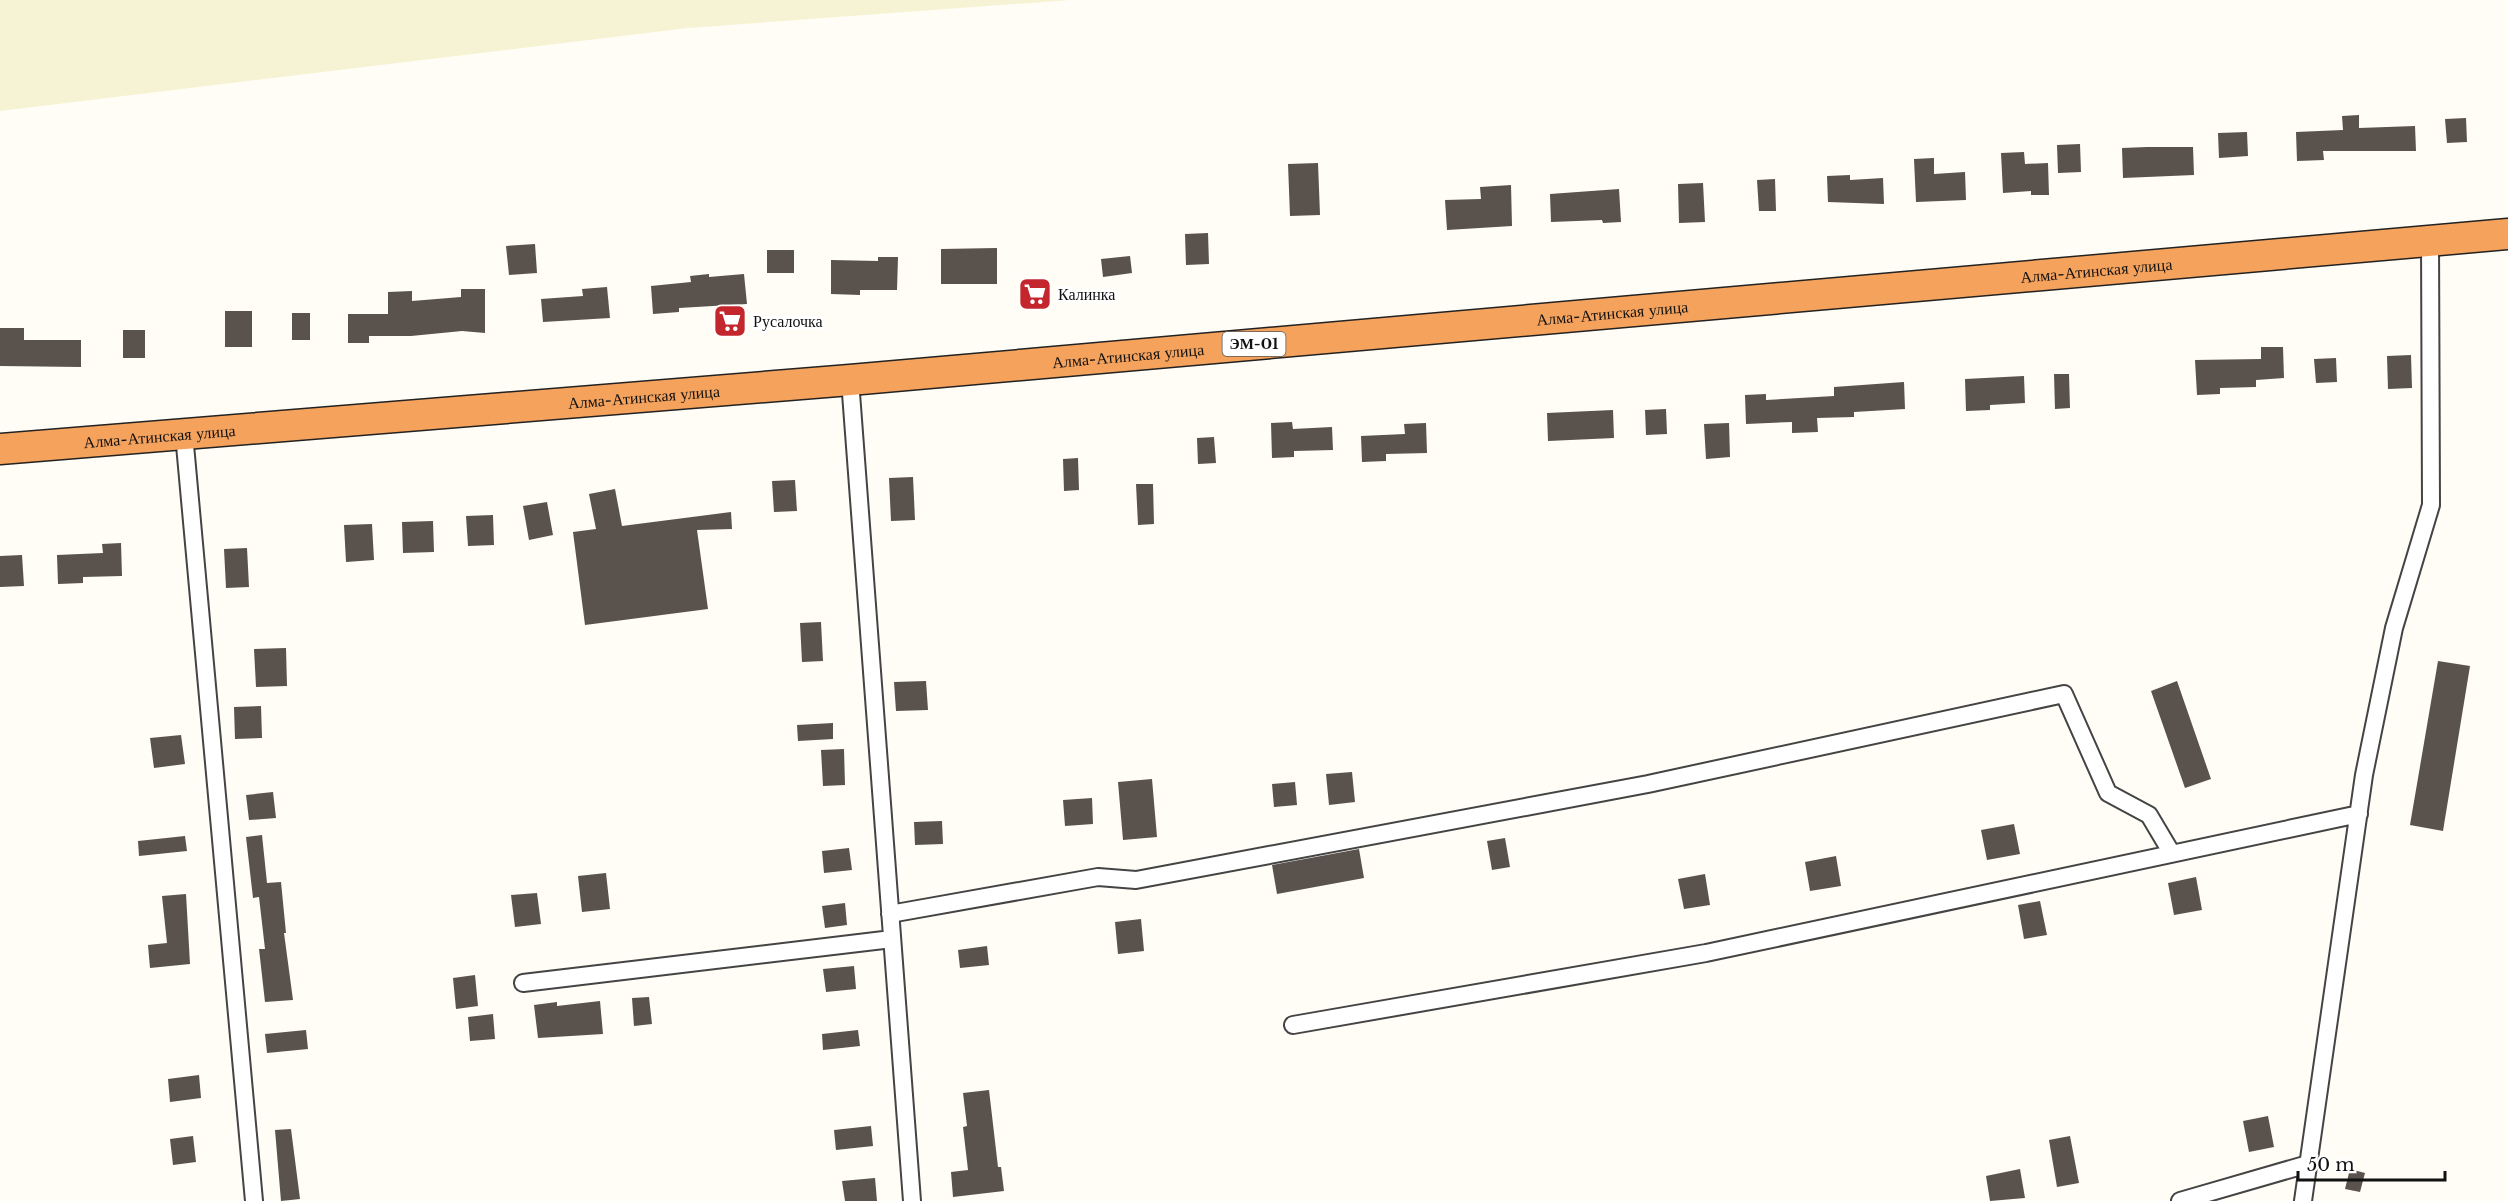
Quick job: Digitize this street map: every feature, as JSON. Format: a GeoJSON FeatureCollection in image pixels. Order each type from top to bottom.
{"type":"FeatureCollection","features":[{"type":"Feature","properties":{"kind":"highway","name":"Алма-Атинская улица"},"geometry":{"type":"LineString","coordinates":[[0,449],[850,380],[2430,239],[2508,234]]}},
{"type":"Feature","properties":{"kind":"street"},"geometry":{"type":"LineString","coordinates":[[2303,1201],[2359,813],[2394,628],[2431,505],[2430,239]]}},
{"type":"Feature","properties":{"kind":"street"},"geometry":{"type":"LineString","coordinates":[[850,380],[912,1201]]}},
{"type":"Feature","properties":{"kind":"street"},"geometry":{"type":"LineString","coordinates":[[184,434],[254,1201]]}},
{"type":"Feature","properties":{"kind":"street"},"geometry":{"type":"LineString","coordinates":[[890,914],[1098,877],[1136,880],[1394,833],[1648,784],[2064,694],[2108,793],[2149,815],[2170,852]]}},
{"type":"Feature","properties":{"kind":"street"},"geometry":{"type":"LineString","coordinates":[[1293,1025],[1706,952],[2359,813]]}},
{"type":"Feature","properties":{"kind":"street"},"geometry":{"type":"LineString","coordinates":[[523,983],[892,939]]}},
{"type":"Feature","properties":{"kind":"street"},"geometry":{"type":"LineString","coordinates":[[2180,1201],[2308,1164]]}},
{"type":"Feature","properties":{"kind":"shaded area"},"geometry":{"type":"Polygon","coordinates":[[[0,0],[1070,0],[688,28],[0,111],[0,0]]]}},
{"type":"Feature","properties":{"kind":"building"},"geometry":{"type":"Polygon","coordinates":[[[2359,115],[2359,128],[2415,126],[2416,151],[2323,151],[2324,160],[2297,161],[2296,132],[2343,130],[2342,116],[2359,115]]]}},
{"type":"Feature","properties":{"kind":"building"},"geometry":{"type":"Polygon","coordinates":[[[2466,118],[2467,142],[2447,143],[2445,119],[2466,118]]]}},
{"type":"Feature","properties":{"kind":"building"},"geometry":{"type":"Polygon","coordinates":[[[2247,132],[2248,156],[2219,158],[2218,133],[2247,132]]]}},
{"type":"Feature","properties":{"kind":"building"},"geometry":{"type":"Polygon","coordinates":[[[2080,144],[2081,172],[2058,173],[2057,145],[2080,144]]]}},
{"type":"Feature","properties":{"kind":"building"},"geometry":{"type":"Polygon","coordinates":[[[2193,147],[2194,175],[2123,178],[2122,148],[2193,147]]]}},
{"type":"Feature","properties":{"kind":"building"},"geometry":{"type":"Polygon","coordinates":[[[2024,152],[2025,164],[2048,163],[2049,195],[2031,195],[2031,191],[2003,193],[2001,153],[2024,152]]]}},
{"type":"Feature","properties":{"kind":"building"},"geometry":{"type":"Polygon","coordinates":[[[1934,158],[1934,174],[1965,172],[1966,200],[1916,202],[1914,159],[1934,158]]]}},
{"type":"Feature","properties":{"kind":"building"},"geometry":{"type":"Polygon","coordinates":[[[1318,163],[1320,215],[1290,216],[1288,164],[1318,163]]]}},
{"type":"Feature","properties":{"kind":"building"},"geometry":{"type":"Polygon","coordinates":[[[1850,175],[1850,180],[1883,178],[1884,204],[1828,202],[1827,176],[1850,175]]]}},
{"type":"Feature","properties":{"kind":"building"},"geometry":{"type":"Polygon","coordinates":[[[1775,179],[1776,211],[1759,211],[1757,180],[1775,179]]]}},
{"type":"Feature","properties":{"kind":"building"},"geometry":{"type":"Polygon","coordinates":[[[1703,183],[1705,222],[1679,223],[1678,184],[1703,183]]]}},
{"type":"Feature","properties":{"kind":"building"},"geometry":{"type":"Polygon","coordinates":[[[1511,185],[1512,226],[1447,230],[1445,200],[1481,199],[1480,187],[1511,185]]]}},
{"type":"Feature","properties":{"kind":"building"},"geometry":{"type":"Polygon","coordinates":[[[1619,189],[1621,222],[1603,223],[1602,220],[1551,222],[1550,194],[1619,189]]]}},
{"type":"Feature","properties":{"kind":"building"},"geometry":{"type":"Polygon","coordinates":[[[1208,233],[1209,264],[1186,265],[1185,234],[1208,233]]]}},
{"type":"Feature","properties":{"kind":"building"},"geometry":{"type":"Polygon","coordinates":[[[535,244],[537,273],[509,275],[506,246],[535,244]]]}},
{"type":"Feature","properties":{"kind":"building"},"geometry":{"type":"Polygon","coordinates":[[[997,248],[997,284],[941,284],[941,249],[997,248]]]}},
{"type":"Feature","properties":{"kind":"building"},"geometry":{"type":"Polygon","coordinates":[[[767,250],[794,250],[794,273],[767,273],[767,250]]]}},
{"type":"Feature","properties":{"kind":"building"},"geometry":{"type":"Polygon","coordinates":[[[1130,256],[1132,273],[1103,277],[1101,259],[1130,256]]]}},
{"type":"Feature","properties":{"kind":"building"},"geometry":{"type":"Polygon","coordinates":[[[878,257],[898,257],[897,290],[860,290],[860,295],[831,294],[831,260],[878,261],[878,257]]]}},
{"type":"Feature","properties":{"kind":"building"},"geometry":{"type":"Polygon","coordinates":[[[709,274],[709,277],[744,274],[747,304],[679,308],[679,312],[653,314],[651,286],[691,282],[690,276],[709,274]]]}},
{"type":"Feature","properties":{"kind":"building"},"geometry":{"type":"Polygon","coordinates":[[[1046,280],[1049,298],[1026,301],[1023,283],[1046,280]]]}},
{"type":"Feature","properties":{"kind":"building"},"geometry":{"type":"Polygon","coordinates":[[[607,287],[610,318],[543,322],[541,299],[583,296],[582,289],[607,287]]]}},
{"type":"Feature","properties":{"kind":"building"},"geometry":{"type":"Polygon","coordinates":[[[461,289],[485,289],[485,333],[462,331],[411,336],[369,336],[369,343],[348,343],[348,314],[388,314],[388,292],[412,291],[412,301],[461,297],[461,289]]]}},
{"type":"Feature","properties":{"kind":"building"},"geometry":{"type":"Polygon","coordinates":[[[225,311],[252,311],[252,347],[225,347],[225,311]]]}},
{"type":"Feature","properties":{"kind":"building"},"geometry":{"type":"Polygon","coordinates":[[[292,313],[310,313],[310,340],[292,340],[292,313]]]}},
{"type":"Feature","properties":{"kind":"building"},"geometry":{"type":"Polygon","coordinates":[[[0,328],[24,328],[24,340],[81,340],[81,367],[0,366],[0,328]]]}},
{"type":"Feature","properties":{"kind":"building"},"geometry":{"type":"Polygon","coordinates":[[[123,330],[145,330],[145,358],[123,358],[123,330]]]}},
{"type":"Feature","properties":{"kind":"building"},"geometry":{"type":"Polygon","coordinates":[[[2261,347],[2283,347],[2284,378],[2256,380],[2256,387],[2220,388],[2220,394],[2197,395],[2195,360],[2261,359],[2261,347]]]}},
{"type":"Feature","properties":{"kind":"building"},"geometry":{"type":"Polygon","coordinates":[[[2411,355],[2412,388],[2388,389],[2387,356],[2411,355]]]}},
{"type":"Feature","properties":{"kind":"building"},"geometry":{"type":"Polygon","coordinates":[[[2336,358],[2337,382],[2316,383],[2314,359],[2336,358]]]}},
{"type":"Feature","properties":{"kind":"building"},"geometry":{"type":"Polygon","coordinates":[[[2054,374],[2069,374],[2070,408],[2055,409],[2054,374]]]}},
{"type":"Feature","properties":{"kind":"building"},"geometry":{"type":"Polygon","coordinates":[[[2024,376],[2025,403],[1990,405],[1990,410],[1966,411],[1965,379],[2024,376]]]}},
{"type":"Feature","properties":{"kind":"building"},"geometry":{"type":"Polygon","coordinates":[[[1904,382],[1905,409],[1854,412],[1854,417],[1817,418],[1818,432],[1792,433],[1792,422],[1746,424],[1745,395],[1766,394],[1766,400],[1834,396],[1834,387],[1904,382]]]}},
{"type":"Feature","properties":{"kind":"building"},"geometry":{"type":"Polygon","coordinates":[[[1666,409],[1667,434],[1646,435],[1645,410],[1666,409]]]}},
{"type":"Feature","properties":{"kind":"building"},"geometry":{"type":"Polygon","coordinates":[[[1613,410],[1614,438],[1548,441],[1547,413],[1613,410]]]}},
{"type":"Feature","properties":{"kind":"building"},"geometry":{"type":"Polygon","coordinates":[[[1292,422],[1293,429],[1332,427],[1333,450],[1294,451],[1294,457],[1272,458],[1271,423],[1292,422]]]}},
{"type":"Feature","properties":{"kind":"building"},"geometry":{"type":"Polygon","coordinates":[[[1426,423],[1427,453],[1386,454],[1386,461],[1362,462],[1361,436],[1405,434],[1404,424],[1426,423]]]}},
{"type":"Feature","properties":{"kind":"building"},"geometry":{"type":"Polygon","coordinates":[[[1729,423],[1730,457],[1706,459],[1704,424],[1729,423]]]}},
{"type":"Feature","properties":{"kind":"building"},"geometry":{"type":"Polygon","coordinates":[[[1214,437],[1216,463],[1198,464],[1197,438],[1214,437]]]}},
{"type":"Feature","properties":{"kind":"building"},"geometry":{"type":"Polygon","coordinates":[[[1078,458],[1079,490],[1064,491],[1063,459],[1078,458]]]}},
{"type":"Feature","properties":{"kind":"building"},"geometry":{"type":"Polygon","coordinates":[[[913,477],[915,520],[891,521],[889,478],[913,477]]]}},
{"type":"Feature","properties":{"kind":"building"},"geometry":{"type":"Polygon","coordinates":[[[795,480],[797,511],[774,512],[772,481],[795,480]]]}},
{"type":"Feature","properties":{"kind":"building"},"geometry":{"type":"Polygon","coordinates":[[[1136,484],[1153,484],[1154,524],[1138,525],[1136,484]]]}},
{"type":"Feature","properties":{"kind":"building"},"geometry":{"type":"Polygon","coordinates":[[[615,489],[622,526],[731,512],[732,529],[697,530],[708,609],[585,625],[573,532],[596,529],[589,494],[615,489]]]}},
{"type":"Feature","properties":{"kind":"building"},"geometry":{"type":"Polygon","coordinates":[[[547,502],[553,535],[529,540],[523,506],[547,502]]]}},
{"type":"Feature","properties":{"kind":"building"},"geometry":{"type":"Polygon","coordinates":[[[493,515],[494,545],[468,546],[466,516],[493,515]]]}},
{"type":"Feature","properties":{"kind":"building"},"geometry":{"type":"Polygon","coordinates":[[[433,521],[434,552],[403,553],[402,522],[433,521]]]}},
{"type":"Feature","properties":{"kind":"building"},"geometry":{"type":"Polygon","coordinates":[[[372,524],[374,560],[346,562],[344,525],[372,524]]]}},
{"type":"Feature","properties":{"kind":"building"},"geometry":{"type":"Polygon","coordinates":[[[121,543],[122,576],[83,577],[83,583],[58,584],[57,555],[103,553],[102,544],[121,543]]]}},
{"type":"Feature","properties":{"kind":"building"},"geometry":{"type":"Polygon","coordinates":[[[247,548],[249,587],[226,588],[224,549],[247,548]]]}},
{"type":"Feature","properties":{"kind":"building"},"geometry":{"type":"Polygon","coordinates":[[[22,555],[24,586],[0,587],[0,556],[22,555]]]}},
{"type":"Feature","properties":{"kind":"building"},"geometry":{"type":"Polygon","coordinates":[[[821,622],[823,661],[802,662],[800,623],[821,622]]]}},
{"type":"Feature","properties":{"kind":"building"},"geometry":{"type":"Polygon","coordinates":[[[286,648],[287,686],[256,687],[254,649],[286,648]]]}},
{"type":"Feature","properties":{"kind":"building"},"geometry":{"type":"Polygon","coordinates":[[[2438,661],[2470,666],[2443,831],[2410,825],[2438,661]]]}},
{"type":"Feature","properties":{"kind":"building"},"geometry":{"type":"Polygon","coordinates":[[[926,681],[928,710],[896,711],[894,682],[926,681]]]}},
{"type":"Feature","properties":{"kind":"building"},"geometry":{"type":"Polygon","coordinates":[[[2177,681],[2211,779],[2185,788],[2151,691],[2177,681]]]}},
{"type":"Feature","properties":{"kind":"building"},"geometry":{"type":"Polygon","coordinates":[[[261,706],[262,738],[235,739],[234,707],[261,706]]]}},
{"type":"Feature","properties":{"kind":"building"},"geometry":{"type":"Polygon","coordinates":[[[833,723],[833,739],[798,741],[797,725],[833,723]]]}},
{"type":"Feature","properties":{"kind":"building"},"geometry":{"type":"Polygon","coordinates":[[[181,735],[185,764],[154,768],[150,738],[181,735]]]}},
{"type":"Feature","properties":{"kind":"building"},"geometry":{"type":"Polygon","coordinates":[[[844,749],[845,785],[823,786],[821,750],[844,749]]]}},
{"type":"Feature","properties":{"kind":"building"},"geometry":{"type":"Polygon","coordinates":[[[1352,772],[1355,802],[1329,805],[1326,774],[1352,772]]]}},
{"type":"Feature","properties":{"kind":"building"},"geometry":{"type":"Polygon","coordinates":[[[1152,779],[1157,837],[1123,840],[1118,782],[1152,779]]]}},
{"type":"Feature","properties":{"kind":"building"},"geometry":{"type":"Polygon","coordinates":[[[1295,782],[1297,805],[1274,807],[1272,784],[1295,782]]]}},
{"type":"Feature","properties":{"kind":"building"},"geometry":{"type":"Polygon","coordinates":[[[273,792],[276,818],[249,820],[246,795],[273,792]]]}},
{"type":"Feature","properties":{"kind":"building"},"geometry":{"type":"Polygon","coordinates":[[[1092,798],[1093,824],[1065,826],[1063,800],[1092,798]]]}},
{"type":"Feature","properties":{"kind":"building"},"geometry":{"type":"Polygon","coordinates":[[[942,821],[943,844],[915,845],[914,822],[942,821]]]}},
{"type":"Feature","properties":{"kind":"building"},"geometry":{"type":"Polygon","coordinates":[[[2014,824],[2020,854],[1987,860],[1981,830],[2014,824]]]}},
{"type":"Feature","properties":{"kind":"building"},"geometry":{"type":"Polygon","coordinates":[[[262,835],[267,883],[281,882],[286,933],[284,933],[293,1000],[265,1002],[259,949],[265,949],[259,897],[253,898],[246,837],[262,835]]]}},
{"type":"Feature","properties":{"kind":"building"},"geometry":{"type":"Polygon","coordinates":[[[185,836],[187,851],[139,856],[138,841],[185,836]]]}},
{"type":"Feature","properties":{"kind":"building"},"geometry":{"type":"Polygon","coordinates":[[[1505,838],[1510,867],[1492,870],[1487,841],[1505,838]]]}},
{"type":"Feature","properties":{"kind":"building"},"geometry":{"type":"Polygon","coordinates":[[[849,848],[852,870],[824,873],[822,851],[849,848]]]}},
{"type":"Feature","properties":{"kind":"building"},"geometry":{"type":"Polygon","coordinates":[[[1359,849],[1364,878],[1277,894],[1272,865],[1359,849]]]}},
{"type":"Feature","properties":{"kind":"building"},"geometry":{"type":"Polygon","coordinates":[[[1836,856],[1841,886],[1810,891],[1805,862],[1836,856]]]}},
{"type":"Feature","properties":{"kind":"building"},"geometry":{"type":"Polygon","coordinates":[[[606,873],[610,909],[582,912],[578,876],[606,873]]]}},
{"type":"Feature","properties":{"kind":"building"},"geometry":{"type":"Polygon","coordinates":[[[1705,874],[1710,905],[1684,909],[1678,879],[1705,874]]]}},
{"type":"Feature","properties":{"kind":"building"},"geometry":{"type":"Polygon","coordinates":[[[2196,877],[2202,910],[2174,915],[2168,883],[2196,877]]]}},
{"type":"Feature","properties":{"kind":"building"},"geometry":{"type":"Polygon","coordinates":[[[537,893],[541,924],[515,927],[511,895],[537,893]]]}},
{"type":"Feature","properties":{"kind":"building"},"geometry":{"type":"Polygon","coordinates":[[[186,894],[190,964],[150,968],[148,945],[167,943],[162,896],[186,894]]]}},
{"type":"Feature","properties":{"kind":"building"},"geometry":{"type":"Polygon","coordinates":[[[2040,901],[2047,935],[2024,939],[2018,905],[2040,901]]]}},
{"type":"Feature","properties":{"kind":"building"},"geometry":{"type":"Polygon","coordinates":[[[845,903],[847,925],[825,928],[822,906],[845,903]]]}},
{"type":"Feature","properties":{"kind":"building"},"geometry":{"type":"Polygon","coordinates":[[[1141,919],[1144,951],[1118,954],[1115,922],[1141,919]]]}},
{"type":"Feature","properties":{"kind":"building"},"geometry":{"type":"Polygon","coordinates":[[[987,946],[989,965],[960,968],[958,950],[987,946]]]}},
{"type":"Feature","properties":{"kind":"building"},"geometry":{"type":"Polygon","coordinates":[[[854,966],[856,989],[826,992],[823,969],[854,966]]]}},
{"type":"Feature","properties":{"kind":"building"},"geometry":{"type":"Polygon","coordinates":[[[475,975],[478,1006],[456,1009],[453,978],[475,975]]]}},
{"type":"Feature","properties":{"kind":"building"},"geometry":{"type":"Polygon","coordinates":[[[649,997],[652,1024],[634,1026],[632,998],[649,997]]]}},
{"type":"Feature","properties":{"kind":"building"},"geometry":{"type":"Polygon","coordinates":[[[600,1001],[603,1034],[538,1038],[534,1005],[557,1002],[557,1006],[600,1001]]]}},
{"type":"Feature","properties":{"kind":"building"},"geometry":{"type":"Polygon","coordinates":[[[493,1014],[495,1039],[470,1041],[468,1017],[493,1014]]]}},
{"type":"Feature","properties":{"kind":"building"},"geometry":{"type":"Polygon","coordinates":[[[306,1030],[308,1049],[267,1053],[265,1034],[306,1030]]]}},
{"type":"Feature","properties":{"kind":"building"},"geometry":{"type":"Polygon","coordinates":[[[858,1030],[860,1046],[823,1050],[822,1034],[858,1030]]]}},
{"type":"Feature","properties":{"kind":"building"},"geometry":{"type":"Polygon","coordinates":[[[199,1075],[201,1098],[170,1102],[168,1079],[199,1075]]]}},
{"type":"Feature","properties":{"kind":"building"},"geometry":{"type":"Polygon","coordinates":[[[989,1090],[998,1167],[1001,1167],[1004,1191],[953,1197],[951,1172],[968,1170],[963,1127],[967,1126],[963,1093],[989,1090]]]}},
{"type":"Feature","properties":{"kind":"building"},"geometry":{"type":"Polygon","coordinates":[[[2268,1116],[2274,1147],[2249,1152],[2243,1121],[2268,1116]]]}},
{"type":"Feature","properties":{"kind":"building"},"geometry":{"type":"Polygon","coordinates":[[[871,1126],[873,1146],[836,1150],[834,1130],[871,1126]]]}},
{"type":"Feature","properties":{"kind":"building"},"geometry":{"type":"Polygon","coordinates":[[[291,1129],[300,1199],[281,1201],[275,1130],[291,1129]]]}},
{"type":"Feature","properties":{"kind":"building"},"geometry":{"type":"Polygon","coordinates":[[[193,1136],[196,1162],[173,1165],[170,1139],[193,1136]]]}},
{"type":"Feature","properties":{"kind":"building"},"geometry":{"type":"Polygon","coordinates":[[[2070,1136],[2079,1183],[2057,1187],[2049,1140],[2070,1136]]]}},
{"type":"Feature","properties":{"kind":"building"},"geometry":{"type":"Polygon","coordinates":[[[2020,1169],[2025,1198],[1990,1201],[1986,1176],[2020,1169]]]}},
{"type":"Feature","properties":{"kind":"building"},"geometry":{"type":"Polygon","coordinates":[[[2350,1169],[2365,1173],[2360,1192],[2345,1189],[2350,1169]]]}},
{"type":"Feature","properties":{"kind":"building"},"geometry":{"type":"Polygon","coordinates":[[[875,1178],[877,1201],[845,1201],[842,1181],[875,1178]]]}},
{"type":"Feature","properties":{"kind":"place","name":"Калинка"},"geometry":{"type":"Point","coordinates":[1035,294]}},
{"type":"Feature","properties":{"kind":"place","name":"Русалочка"},"geometry":{"type":"Point","coordinates":[730,321]}}]}
